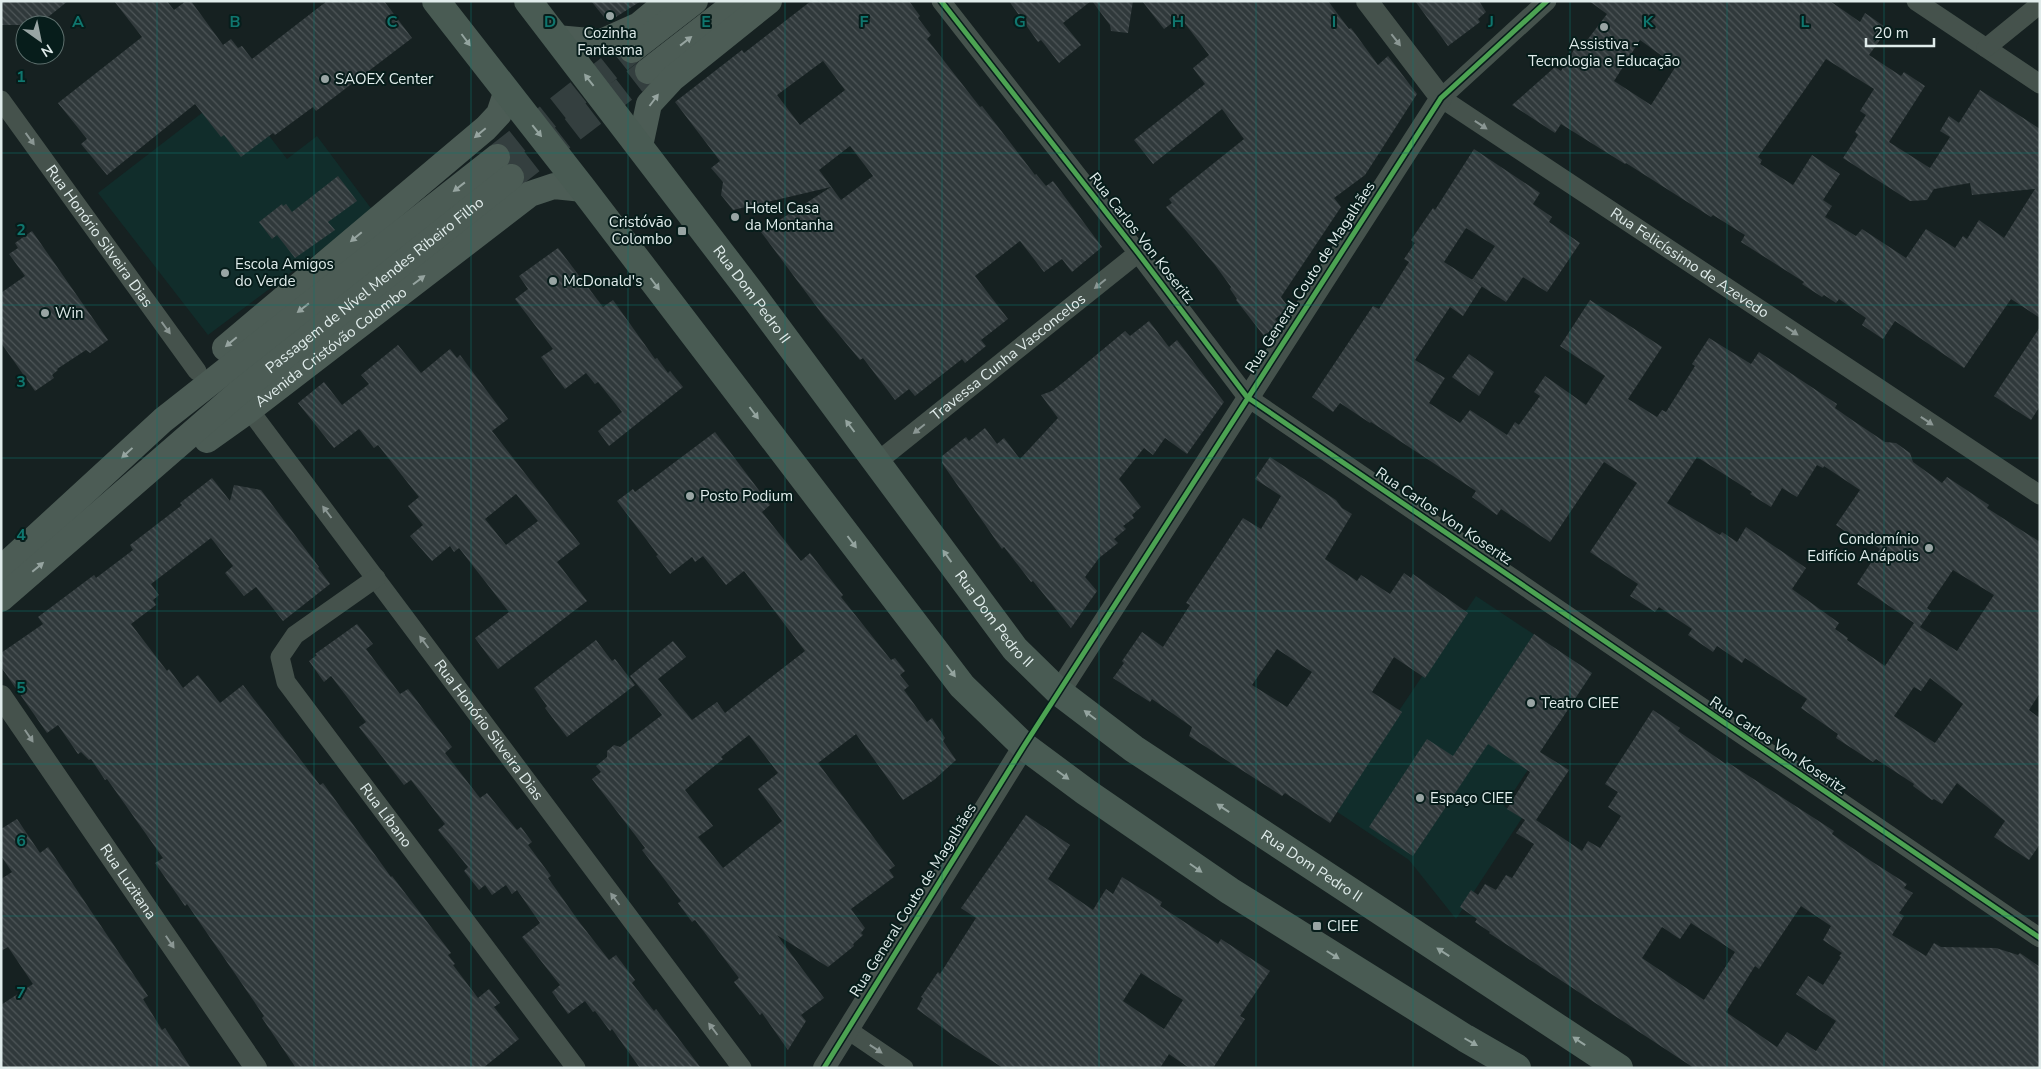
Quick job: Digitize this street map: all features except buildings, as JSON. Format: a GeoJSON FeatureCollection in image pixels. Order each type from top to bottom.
{"type":"FeatureCollection","features":[{"type":"Feature","properties":{"kind":"main road"},"geometry":{"type":"LineString","coordinates":[[436,1],[506,93],[583,189],[962,686],[1024,746],[1086,792],[1230,891],[1465,1038],[1517,1068]]}},
{"type":"Feature","properties":{"kind":"main road","name":"Rua Dom Pedro II"},"geometry":{"type":"LineString","coordinates":[[528,1],[640,146],[1015,649],[1059,692],[1142,754],[1619,1068]]}},
{"type":"Feature","properties":{"kind":"main road"},"geometry":{"type":"LineString","coordinates":[[556,38],[601,42],[639,24],[668,1]]}},
{"type":"Feature","properties":{"kind":"main road"},"geometry":{"type":"LineString","coordinates":[[632,50],[695,1]]}},
{"type":"Feature","properties":{"kind":"main road"},"geometry":{"type":"LineString","coordinates":[[648,71],[738,1]]}},
{"type":"Feature","properties":{"kind":"main road"},"geometry":{"type":"LineString","coordinates":[[640,146],[649,104],[672,78],[769,1]]}},
{"type":"Feature","properties":{"kind":"main road"},"geometry":{"type":"LineString","coordinates":[[1,569],[162,420],[202,377],[486,128],[499,114],[506,93]]}},
{"type":"Feature","properties":{"kind":"main road","name":"Passagem de Nível Mendes Ribeiro Filho"},"geometry":{"type":"LineString","coordinates":[[202,377],[504,167],[243,402]]}},
{"type":"Feature","properties":{"kind":"main road","name":"Avenida Cristóvão Colombo"},"geometry":{"type":"LineString","coordinates":[[1,598],[85,528],[243,402],[530,194],[554,186],[583,189]]}},
{"type":"Feature","properties":{"kind":"street","name":"Rua Carlos Von Koseritz"},"geometry":{"type":"LineString","coordinates":[[941,1],[1138,253],[1247,397],[2040,938]]}},
{"type":"Feature","properties":{"kind":"street","name":"Rua Felicíssimo de Azevedo"},"geometry":{"type":"LineString","coordinates":[[1366,1],[1441,98],[2040,495]]}},
{"type":"Feature","properties":{"kind":"street","name":"Rua General Couto de Magalhães"},"geometry":{"type":"LineString","coordinates":[[1059,692],[1441,98],[1547,1]]}},
{"type":"Feature","properties":{"kind":"street"},"geometry":{"type":"LineString","coordinates":[[1916,1],[2040,84]]}},
{"type":"Feature","properties":{"kind":"street"},"geometry":{"type":"LineString","coordinates":[[1986,48],[2040,4]]}},
{"type":"Feature","properties":{"kind":"street","name":"Rua Honório Silveira Dias"},"geometry":{"type":"LineString","coordinates":[[1,100],[202,377]]}},
{"type":"Feature","properties":{"kind":"street","name":"Travessa Cunha Vasconcelos"},"geometry":{"type":"LineString","coordinates":[[877,462],[1138,253]]}},
{"type":"Feature","properties":{"kind":"street","name":"Rua Honório Silveira Dias"},"geometry":{"type":"LineString","coordinates":[[243,402],[742,1068]]}},
{"type":"Feature","properties":{"kind":"street","name":"Rua Líbano"},"geometry":{"type":"LineString","coordinates":[[376,578],[295,635],[280,657],[286,682],[576,1068]]}},
{"type":"Feature","properties":{"kind":"street","name":"Rua Luzitana"},"geometry":{"type":"LineString","coordinates":[[1,696],[256,1068]]}},
{"type":"Feature","properties":{"kind":"street","name":"Rua General Couto de Magalhães"},"geometry":{"type":"LineString","coordinates":[[824,1068],[1024,746]]}},
{"type":"Feature","properties":{"kind":"street"},"geometry":{"type":"LineString","coordinates":[[848,1030],[904,1068]]}},
{"type":"Feature","properties":{"kind":"shaded area","name":"Escola Amigos do Verde"},"geometry":{"type":"Polygon","coordinates":[[[233,89],[287,159],[317,136],[373,211],[208,335],[98,193],[233,89]]]}},
{"type":"Feature","properties":{"kind":"shaded area"},"geometry":{"type":"Polygon","coordinates":[[[1476,596],[1592,673],[1504,806],[1522,818],[1456,919],[1409,860],[1333,809],[1476,596]]]}},
{"type":"Feature","properties":{"kind":"tunnel"},"geometry":{"type":"LineString","coordinates":[[497,157],[632,50]]}},
{"type":"Feature","properties":{"kind":"tunnel"},"geometry":{"type":"LineString","coordinates":[[511,177],[648,71]]}},
{"type":"Feature","properties":{"kind":"cycle path"},"geometry":{"type":"LineString","coordinates":[[941,1],[1138,253],[1247,397],[2040,938]]}},
{"type":"Feature","properties":{"kind":"cycle path"},"geometry":{"type":"LineString","coordinates":[[824,1068],[1024,746],[1441,98],[1547,1]]}},
{"type":"Feature","properties":{"kind":"place","name":"Cozinha Fantasma"},"geometry":{"type":"Point","coordinates":[610,16]}},
{"type":"Feature","properties":{"kind":"place","name":"Assistiva - Tecnologia e Educação"},"geometry":{"type":"Point","coordinates":[1604,27]}},
{"type":"Feature","properties":{"kind":"place","name":"SAOEX Center"},"geometry":{"type":"Point","coordinates":[325,79]}},
{"type":"Feature","properties":{"kind":"place","name":"Hotel Casa da Montanha"},"geometry":{"type":"Point","coordinates":[735,217]}},
{"type":"Feature","properties":{"kind":"place","name":"Cristóvão Colombo"},"geometry":{"type":"Point","coordinates":[682,231]}},
{"type":"Feature","properties":{"kind":"place","name":"Escola Amigos do Verde"},"geometry":{"type":"Point","coordinates":[225,273]}},
{"type":"Feature","properties":{"kind":"place","name":"McDonald's"},"geometry":{"type":"Point","coordinates":[553,281]}},
{"type":"Feature","properties":{"kind":"place","name":"Win"},"geometry":{"type":"Point","coordinates":[45,313]}},
{"type":"Feature","properties":{"kind":"place","name":"Posto Podium"},"geometry":{"type":"Point","coordinates":[690,496]}},
{"type":"Feature","properties":{"kind":"place","name":"Condomínio Edifício Anápolis"},"geometry":{"type":"Point","coordinates":[1929,548]}},
{"type":"Feature","properties":{"kind":"place","name":"Teatro CIEE"},"geometry":{"type":"Point","coordinates":[1531,703]}},
{"type":"Feature","properties":{"kind":"place","name":"Espaço CIEE"},"geometry":{"type":"Point","coordinates":[1420,798]}},
{"type":"Feature","properties":{"kind":"place","name":"CIEE"},"geometry":{"type":"Point","coordinates":[1317,926]}}]}
